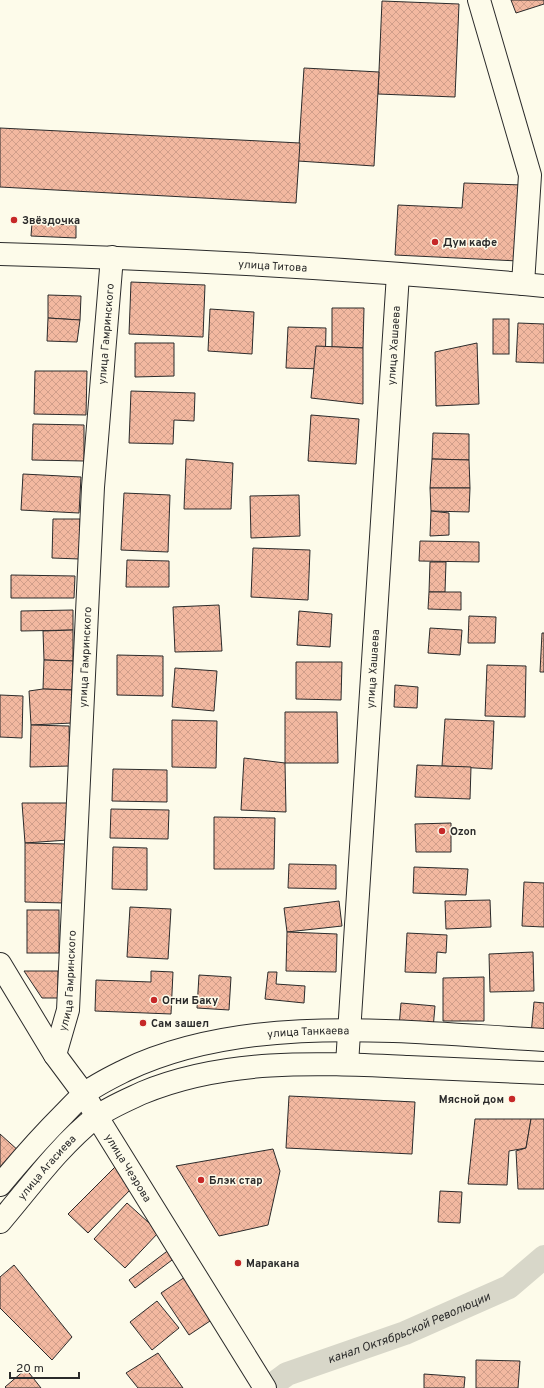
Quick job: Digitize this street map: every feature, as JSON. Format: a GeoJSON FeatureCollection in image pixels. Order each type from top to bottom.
{"type":"FeatureCollection","features":[{"type":"Feature","properties":{"kind":"street"},"geometry":{"type":"LineString","coordinates":[[479,0],[530,175],[523,284]]}},
{"type":"Feature","properties":{"kind":"street","name":"улица Титова"},"geometry":{"type":"LineString","coordinates":[[0,254],[112,257],[398,274],[544,286]]}},
{"type":"Feature","properties":{"kind":"street","name":"улица Гамринского"},"geometry":{"type":"LineString","coordinates":[[55,1056],[68,1010],[93,487],[112,257]]}},
{"type":"Feature","properties":{"kind":"street","name":"улица Хашаева"},"geometry":{"type":"LineString","coordinates":[[347,1064],[398,274]]}},
{"type":"Feature","properties":{"kind":"street","name":"улица Чеэрова"},"geometry":{"type":"LineString","coordinates":[[0,964],[55,1056],[84,1094],[260,1380]]}},
{"type":"Feature","properties":{"kind":"street","name":"улица Танкаева"},"geometry":{"type":"LineString","coordinates":[[84,1094],[115,1075],[145,1061],[178,1050],[244,1036],[349,1029],[544,1040]]}},
{"type":"Feature","properties":{"kind":"street"},"geometry":{"type":"LineString","coordinates":[[97,1117],[126,1100],[184,1078],[242,1068],[284,1064],[347,1064],[544,1072]]}},
{"type":"Feature","properties":{"kind":"street"},"geometry":{"type":"LineString","coordinates":[[0,1184],[45,1133],[84,1094]]}},
{"type":"Feature","properties":{"kind":"street","name":"улица Агасиева"},"geometry":{"type":"LineString","coordinates":[[0,1222],[65,1146],[97,1117]]}},
{"type":"Feature","properties":{"kind":"building"},"geometry":{"type":"Polygon","coordinates":[[[511,0],[544,0],[544,4],[516,13],[511,0]]]}},
{"type":"Feature","properties":{"kind":"building"},"geometry":{"type":"Polygon","coordinates":[[[382,1],[459,4],[455,97],[378,94],[382,1]]]}},
{"type":"Feature","properties":{"kind":"building"},"geometry":{"type":"Polygon","coordinates":[[[304,68],[379,72],[374,166],[298,161],[304,68]]]}},
{"type":"Feature","properties":{"kind":"building"},"geometry":{"type":"Polygon","coordinates":[[[0,128],[300,143],[296,203],[0,187],[0,128]]]}},
{"type":"Feature","properties":{"kind":"building"},"geometry":{"type":"Polygon","coordinates":[[[464,183],[522,185],[518,261],[395,255],[398,205],[462,208],[464,183]]]}},
{"type":"Feature","properties":{"kind":"building"},"geometry":{"type":"Polygon","coordinates":[[[32,223],[76,225],[76,238],[31,236],[32,223]]]}},
{"type":"Feature","properties":{"kind":"building"},"geometry":{"type":"Polygon","coordinates":[[[131,282],[205,285],[203,337],[129,334],[131,282]]]}},
{"type":"Feature","properties":{"kind":"building"},"geometry":{"type":"Polygon","coordinates":[[[48,295],[81,296],[80,320],[48,318],[48,295]]]}},
{"type":"Feature","properties":{"kind":"building"},"geometry":{"type":"Polygon","coordinates":[[[332,308],[364,308],[363,348],[332,347],[332,308]]]}},
{"type":"Feature","properties":{"kind":"building"},"geometry":{"type":"Polygon","coordinates":[[[210,309],[254,312],[252,354],[208,351],[210,309]]]}},
{"type":"Feature","properties":{"kind":"building"},"geometry":{"type":"Polygon","coordinates":[[[48,318],[80,320],[77,342],[47,341],[48,318]]]}},
{"type":"Feature","properties":{"kind":"building"},"geometry":{"type":"Polygon","coordinates":[[[493,319],[509,319],[509,354],[493,354],[493,319]]]}},
{"type":"Feature","properties":{"kind":"building"},"geometry":{"type":"Polygon","coordinates":[[[518,323],[544,324],[544,363],[516,362],[518,323]]]}},
{"type":"Feature","properties":{"kind":"building"},"geometry":{"type":"Polygon","coordinates":[[[288,327],[326,328],[325,369],[286,368],[288,327]]]}},
{"type":"Feature","properties":{"kind":"building"},"geometry":{"type":"Polygon","coordinates":[[[135,343],[174,343],[174,376],[135,377],[135,343]]]}},
{"type":"Feature","properties":{"kind":"building"},"geometry":{"type":"Polygon","coordinates":[[[477,343],[479,404],[436,406],[435,352],[477,343]]]}},
{"type":"Feature","properties":{"kind":"building"},"geometry":{"type":"Polygon","coordinates":[[[316,346],[363,348],[363,404],[311,398],[316,346]]]}},
{"type":"Feature","properties":{"kind":"building"},"geometry":{"type":"Polygon","coordinates":[[[35,371],[87,371],[86,415],[34,414],[35,371]]]}},
{"type":"Feature","properties":{"kind":"building"},"geometry":{"type":"Polygon","coordinates":[[[131,391],[195,393],[194,421],[174,420],[173,444],[129,443],[131,391]]]}},
{"type":"Feature","properties":{"kind":"building"},"geometry":{"type":"Polygon","coordinates":[[[311,415],[359,419],[356,464],[308,461],[311,415]]]}},
{"type":"Feature","properties":{"kind":"building"},"geometry":{"type":"Polygon","coordinates":[[[33,424],[84,425],[84,461],[32,460],[33,424]]]}},
{"type":"Feature","properties":{"kind":"building"},"geometry":{"type":"Polygon","coordinates":[[[433,433],[469,434],[469,460],[432,459],[433,433]]]}},
{"type":"Feature","properties":{"kind":"building"},"geometry":{"type":"Polygon","coordinates":[[[186,459],[233,463],[231,509],[184,509],[186,459]]]}},
{"type":"Feature","properties":{"kind":"building"},"geometry":{"type":"Polygon","coordinates":[[[432,459],[469,460],[470,488],[430,488],[432,459]]]}},
{"type":"Feature","properties":{"kind":"building"},"geometry":{"type":"Polygon","coordinates":[[[23,474],[81,477],[79,513],[21,510],[23,474]]]}},
{"type":"Feature","properties":{"kind":"building"},"geometry":{"type":"Polygon","coordinates":[[[430,488],[470,488],[469,512],[431,511],[430,488]]]}},
{"type":"Feature","properties":{"kind":"building"},"geometry":{"type":"Polygon","coordinates":[[[124,493],[170,495],[168,552],[121,550],[124,493]]]}},
{"type":"Feature","properties":{"kind":"building"},"geometry":{"type":"Polygon","coordinates":[[[299,495],[300,536],[251,538],[250,496],[299,495]]]}},
{"type":"Feature","properties":{"kind":"building"},"geometry":{"type":"Polygon","coordinates":[[[431,511],[449,513],[449,535],[430,536],[431,511]]]}},
{"type":"Feature","properties":{"kind":"building"},"geometry":{"type":"Polygon","coordinates":[[[53,519],[80,519],[80,559],[52,558],[53,519]]]}},
{"type":"Feature","properties":{"kind":"building"},"geometry":{"type":"Polygon","coordinates":[[[420,541],[479,542],[479,562],[419,561],[420,541]]]}},
{"type":"Feature","properties":{"kind":"building"},"geometry":{"type":"Polygon","coordinates":[[[253,548],[310,550],[308,600],[251,597],[253,548]]]}},
{"type":"Feature","properties":{"kind":"building"},"geometry":{"type":"Polygon","coordinates":[[[127,560],[169,561],[169,587],[126,587],[127,560]]]}},
{"type":"Feature","properties":{"kind":"building"},"geometry":{"type":"Polygon","coordinates":[[[430,562],[446,562],[445,592],[429,592],[430,562]]]}},
{"type":"Feature","properties":{"kind":"building"},"geometry":{"type":"Polygon","coordinates":[[[11,575],[75,576],[74,598],[11,598],[11,575]]]}},
{"type":"Feature","properties":{"kind":"building"},"geometry":{"type":"Polygon","coordinates":[[[429,592],[461,592],[461,610],[428,609],[429,592]]]}},
{"type":"Feature","properties":{"kind":"building"},"geometry":{"type":"Polygon","coordinates":[[[219,605],[222,651],[175,652],[173,607],[219,605]]]}},
{"type":"Feature","properties":{"kind":"building"},"geometry":{"type":"Polygon","coordinates":[[[73,610],[73,630],[21,631],[21,611],[73,610]]]}},
{"type":"Feature","properties":{"kind":"building"},"geometry":{"type":"Polygon","coordinates":[[[299,611],[332,614],[330,647],[297,645],[299,611]]]}},
{"type":"Feature","properties":{"kind":"building"},"geometry":{"type":"Polygon","coordinates":[[[469,616],[496,617],[495,643],[468,643],[469,616]]]}},
{"type":"Feature","properties":{"kind":"building"},"geometry":{"type":"Polygon","coordinates":[[[430,628],[462,630],[460,655],[428,653],[430,628]]]}},
{"type":"Feature","properties":{"kind":"building"},"geometry":{"type":"Polygon","coordinates":[[[73,630],[73,661],[44,660],[43,631],[73,630]]]}},
{"type":"Feature","properties":{"kind":"building"},"geometry":{"type":"Polygon","coordinates":[[[542,633],[544,633],[544,672],[540,672],[542,633]]]}},
{"type":"Feature","properties":{"kind":"building"},"geometry":{"type":"Polygon","coordinates":[[[117,655],[163,656],[163,696],[117,695],[117,655]]]}},
{"type":"Feature","properties":{"kind":"building"},"geometry":{"type":"Polygon","coordinates":[[[44,660],[73,661],[72,690],[43,689],[44,660]]]}},
{"type":"Feature","properties":{"kind":"building"},"geometry":{"type":"Polygon","coordinates":[[[296,662],[342,662],[341,700],[296,699],[296,662]]]}},
{"type":"Feature","properties":{"kind":"building"},"geometry":{"type":"Polygon","coordinates":[[[487,665],[526,666],[525,717],[485,716],[487,665]]]}},
{"type":"Feature","properties":{"kind":"building"},"geometry":{"type":"Polygon","coordinates":[[[175,668],[217,671],[214,711],[172,707],[175,668]]]}},
{"type":"Feature","properties":{"kind":"building"},"geometry":{"type":"Polygon","coordinates":[[[395,685],[418,687],[417,708],[394,707],[395,685]]]}},
{"type":"Feature","properties":{"kind":"building"},"geometry":{"type":"Polygon","coordinates":[[[43,689],[72,690],[72,723],[31,725],[29,691],[43,689]]]}},
{"type":"Feature","properties":{"kind":"building"},"geometry":{"type":"Polygon","coordinates":[[[0,695],[23,696],[22,738],[0,737],[0,695]]]}},
{"type":"Feature","properties":{"kind":"building"},"geometry":{"type":"Polygon","coordinates":[[[285,712],[337,712],[338,763],[285,763],[285,712]]]}},
{"type":"Feature","properties":{"kind":"building"},"geometry":{"type":"Polygon","coordinates":[[[445,719],[494,721],[492,769],[442,766],[445,719]]]}},
{"type":"Feature","properties":{"kind":"building"},"geometry":{"type":"Polygon","coordinates":[[[172,720],[217,721],[216,768],[172,767],[172,720]]]}},
{"type":"Feature","properties":{"kind":"building"},"geometry":{"type":"Polygon","coordinates":[[[31,725],[69,726],[70,766],[30,767],[31,725]]]}},
{"type":"Feature","properties":{"kind":"building"},"geometry":{"type":"Polygon","coordinates":[[[244,758],[285,763],[286,812],[241,810],[244,758]]]}},
{"type":"Feature","properties":{"kind":"building"},"geometry":{"type":"Polygon","coordinates":[[[417,765],[471,767],[470,799],[415,797],[417,765]]]}},
{"type":"Feature","properties":{"kind":"building"},"geometry":{"type":"Polygon","coordinates":[[[113,769],[167,770],[167,802],[112,801],[113,769]]]}},
{"type":"Feature","properties":{"kind":"building"},"geometry":{"type":"Polygon","coordinates":[[[22,803],[68,803],[68,840],[25,843],[22,803]]]}},
{"type":"Feature","properties":{"kind":"building"},"geometry":{"type":"Polygon","coordinates":[[[111,809],[169,810],[168,839],[110,838],[111,809]]]}},
{"type":"Feature","properties":{"kind":"building"},"geometry":{"type":"Polygon","coordinates":[[[214,817],[275,818],[274,869],[214,869],[214,817]]]}},
{"type":"Feature","properties":{"kind":"building"},"geometry":{"type":"Polygon","coordinates":[[[451,823],[451,852],[416,852],[415,824],[451,823]]]}},
{"type":"Feature","properties":{"kind":"building"},"geometry":{"type":"Polygon","coordinates":[[[25,843],[66,844],[65,903],[25,902],[25,843]]]}},
{"type":"Feature","properties":{"kind":"building"},"geometry":{"type":"Polygon","coordinates":[[[113,847],[147,848],[147,890],[112,889],[113,847]]]}},
{"type":"Feature","properties":{"kind":"building"},"geometry":{"type":"Polygon","coordinates":[[[289,864],[336,865],[336,889],[288,888],[289,864]]]}},
{"type":"Feature","properties":{"kind":"building"},"geometry":{"type":"Polygon","coordinates":[[[414,867],[468,869],[466,895],[413,893],[414,867]]]}},
{"type":"Feature","properties":{"kind":"building"},"geometry":{"type":"Polygon","coordinates":[[[524,882],[544,883],[544,927],[522,926],[524,882]]]}},
{"type":"Feature","properties":{"kind":"building"},"geometry":{"type":"Polygon","coordinates":[[[490,900],[491,927],[446,929],[445,901],[490,900]]]}},
{"type":"Feature","properties":{"kind":"building"},"geometry":{"type":"Polygon","coordinates":[[[339,901],[342,926],[287,932],[284,908],[339,901]]]}},
{"type":"Feature","properties":{"kind":"building"},"geometry":{"type":"Polygon","coordinates":[[[130,907],[171,909],[168,959],[127,957],[130,907]]]}},
{"type":"Feature","properties":{"kind":"building"},"geometry":{"type":"Polygon","coordinates":[[[27,910],[59,910],[59,953],[27,953],[27,910]]]}},
{"type":"Feature","properties":{"kind":"building"},"geometry":{"type":"Polygon","coordinates":[[[287,932],[337,934],[336,972],[286,971],[287,932]]]}},
{"type":"Feature","properties":{"kind":"building"},"geometry":{"type":"Polygon","coordinates":[[[407,933],[447,935],[446,953],[437,952],[436,973],[405,972],[407,933]]]}},
{"type":"Feature","properties":{"kind":"building"},"geometry":{"type":"Polygon","coordinates":[[[533,952],[534,991],[490,992],[489,954],[533,952]]]}},
{"type":"Feature","properties":{"kind":"building"},"geometry":{"type":"Polygon","coordinates":[[[24,971],[58,971],[58,998],[42,998],[24,971]]]}},
{"type":"Feature","properties":{"kind":"building"},"geometry":{"type":"Polygon","coordinates":[[[151,971],[173,972],[171,1014],[95,1011],[96,980],[151,982],[151,971]]]}},
{"type":"Feature","properties":{"kind":"building"},"geometry":{"type":"Polygon","coordinates":[[[268,972],[277,972],[276,984],[305,986],[304,1003],[265,999],[268,972]]]}},
{"type":"Feature","properties":{"kind":"building"},"geometry":{"type":"Polygon","coordinates":[[[199,975],[231,977],[229,1010],[197,1008],[199,975]]]}},
{"type":"Feature","properties":{"kind":"building"},"geometry":{"type":"Polygon","coordinates":[[[484,977],[484,1021],[443,1021],[443,978],[484,977]]]}},
{"type":"Feature","properties":{"kind":"building"},"geometry":{"type":"Polygon","coordinates":[[[534,1002],[544,1003],[544,1036],[531,1035],[534,1002]]]}},
{"type":"Feature","properties":{"kind":"building"},"geometry":{"type":"Polygon","coordinates":[[[401,1003],[435,1006],[433,1029],[399,1027],[401,1003]]]}},
{"type":"Feature","properties":{"kind":"building"},"geometry":{"type":"Polygon","coordinates":[[[289,1096],[415,1102],[412,1154],[286,1148],[289,1096]]]}},
{"type":"Feature","properties":{"kind":"building"},"geometry":{"type":"Polygon","coordinates":[[[475,1119],[531,1119],[526,1148],[509,1151],[507,1185],[468,1184],[475,1119]]]}},
{"type":"Feature","properties":{"kind":"building"},"geometry":{"type":"Polygon","coordinates":[[[531,1119],[544,1119],[544,1189],[518,1189],[516,1151],[526,1148],[531,1119]]]}},
{"type":"Feature","properties":{"kind":"building"},"geometry":{"type":"Polygon","coordinates":[[[0,1134],[20,1152],[0,1174],[0,1134]]]}},
{"type":"Feature","properties":{"kind":"building"},"geometry":{"type":"Polygon","coordinates":[[[273,1149],[280,1171],[268,1225],[219,1236],[176,1166],[273,1149]]]}},
{"type":"Feature","properties":{"kind":"building"},"geometry":{"type":"Polygon","coordinates":[[[115,1167],[134,1186],[88,1233],[68,1214],[115,1167]]]}},
{"type":"Feature","properties":{"kind":"building"},"geometry":{"type":"Polygon","coordinates":[[[440,1191],[462,1192],[460,1223],[438,1222],[440,1191]]]}},
{"type":"Feature","properties":{"kind":"building"},"geometry":{"type":"Polygon","coordinates":[[[127,1203],[159,1232],[125,1268],[94,1239],[127,1203]]]}},
{"type":"Feature","properties":{"kind":"building"},"geometry":{"type":"Polygon","coordinates":[[[170,1249],[176,1257],[135,1288],[129,1280],[170,1249]]]}},
{"type":"Feature","properties":{"kind":"building"},"geometry":{"type":"Polygon","coordinates":[[[14,1265],[72,1337],[52,1360],[0,1308],[0,1277],[14,1265]]]}},
{"type":"Feature","properties":{"kind":"building"},"geometry":{"type":"Polygon","coordinates":[[[185,1277],[213,1319],[189,1335],[161,1293],[185,1277]]]}},
{"type":"Feature","properties":{"kind":"building"},"geometry":{"type":"Polygon","coordinates":[[[157,1301],[179,1328],[152,1350],[130,1322],[157,1301]]]}},
{"type":"Feature","properties":{"kind":"building"},"geometry":{"type":"Polygon","coordinates":[[[158,1353],[183,1388],[138,1388],[126,1373],[158,1353]]]}},
{"type":"Feature","properties":{"kind":"building"},"geometry":{"type":"Polygon","coordinates":[[[476,1360],[520,1361],[518,1388],[476,1388],[476,1360]]]}},
{"type":"Feature","properties":{"kind":"building"},"geometry":{"type":"Polygon","coordinates":[[[26,1369],[41,1388],[5,1387],[26,1369]]]}},
{"type":"Feature","properties":{"kind":"building"},"geometry":{"type":"Polygon","coordinates":[[[424,1374],[465,1377],[464,1388],[424,1388],[424,1374]]]}},
{"type":"Feature","properties":{"kind":"waterway","name":"канал Октябрьской Революции"},"geometry":{"type":"LineString","coordinates":[[268,1388],[287,1374],[405,1333],[509,1287],[544,1257]]}},
{"type":"Feature","properties":{"kind":"place","name":"Звёздочка"},"geometry":{"type":"Point","coordinates":[14,220]}},
{"type":"Feature","properties":{"kind":"place","name":"Дум кафе"},"geometry":{"type":"Point","coordinates":[435,242]}},
{"type":"Feature","properties":{"kind":"place","name":"Ozon"},"geometry":{"type":"Point","coordinates":[442,831]}},
{"type":"Feature","properties":{"kind":"place","name":"Огни Баку"},"geometry":{"type":"Point","coordinates":[154,1000]}},
{"type":"Feature","properties":{"kind":"place","name":"Сам зашел"},"geometry":{"type":"Point","coordinates":[143,1023]}},
{"type":"Feature","properties":{"kind":"place","name":"Мясной дом"},"geometry":{"type":"Point","coordinates":[512,1099]}},
{"type":"Feature","properties":{"kind":"place","name":"Блэк стар"},"geometry":{"type":"Point","coordinates":[201,1180]}},
{"type":"Feature","properties":{"kind":"place","name":"Маракана"},"geometry":{"type":"Point","coordinates":[238,1263]}}]}
